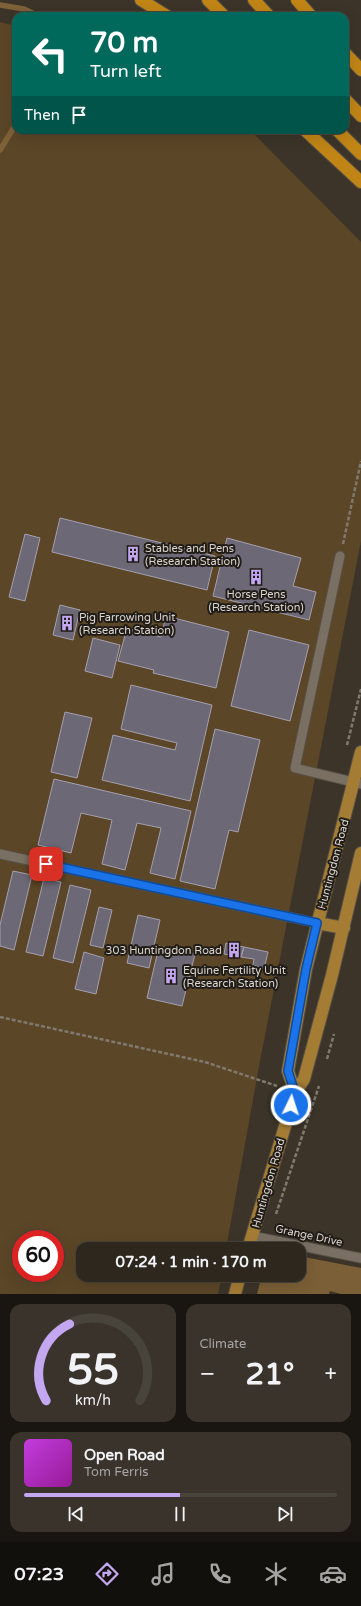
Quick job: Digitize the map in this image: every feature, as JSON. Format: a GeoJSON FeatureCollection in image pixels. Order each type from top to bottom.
{"type":"FeatureCollection","features":[{"type":"Feature","properties":{"kind":"highway"},"geometry":{"type":"LineString","coordinates":[[141,0],[160,12]]}},
{"type":"Feature","properties":{"kind":"highway"},"geometry":{"type":"LineString","coordinates":[[208,0],[220,12]]}},
{"type":"Feature","properties":{"kind":"highway"},"geometry":{"type":"LineString","coordinates":[[254,0],[265,12]]}},
{"type":"Feature","properties":{"kind":"highway"},"geometry":{"type":"LineString","coordinates":[[297,0],[308,12]]}},
{"type":"Feature","properties":{"kind":"highway"},"geometry":{"type":"LineString","coordinates":[[349,57],[361,70]]}},
{"type":"Feature","properties":{"kind":"highway"},"geometry":{"type":"LineString","coordinates":[[349,103],[361,116]]}},
{"type":"Feature","properties":{"kind":"highway"},"geometry":{"type":"LineString","coordinates":[[309,134],[361,182]]}},
{"type":"Feature","properties":{"kind":"highway"},"geometry":{"type":"LineString","coordinates":[[341,134],[361,154]]}},
{"type":"Feature","properties":{"kind":"main road","name":"Huntingdon Road"},"geometry":{"type":"LineString","coordinates":[[295,1093],[288,1071],[306,969],[317,923],[357,783],[361,752]]}},
{"type":"Feature","properties":{"kind":"main road","name":"Huntingdon Road"},"geometry":{"type":"LineString","coordinates":[[250,1242],[295,1093],[304,1079],[344,928],[361,853]]}},
{"type":"Feature","properties":{"kind":"main road"},"geometry":{"type":"LineString","coordinates":[[317,923],[344,928]]}},
{"type":"Feature","properties":{"kind":"main road"},"geometry":{"type":"LineString","coordinates":[[235,1294],[238,1282]]}},
{"type":"Feature","properties":{"kind":"lane"},"geometry":{"type":"LineString","coordinates":[[340,556],[295,768],[357,783]]}},
{"type":"Feature","properties":{"kind":"lane"},"geometry":{"type":"LineString","coordinates":[[0,854],[317,923]]}},
{"type":"Feature","properties":{"kind":"lane","name":"Grange Drive"},"geometry":{"type":"LineString","coordinates":[[252,1236],[268,1238],[361,1258]]}},
{"type":"Feature","properties":{"kind":"path"},"geometry":{"type":"LineString","coordinates":[[340,556],[361,461]]}},
{"type":"Feature","properties":{"kind":"path"},"geometry":{"type":"LineString","coordinates":[[346,749],[361,689]]}},
{"type":"Feature","properties":{"kind":"path"},"geometry":{"type":"LineString","coordinates":[[0,1017],[205,1062],[295,1093]]}},
{"type":"Feature","properties":{"kind":"path"},"geometry":{"type":"LineString","coordinates":[[325,1065],[335,1029]]}},
{"type":"Feature","properties":{"kind":"path"},"geometry":{"type":"LineString","coordinates":[[268,1238],[321,1080]]}},
{"type":"Feature","properties":{"kind":"shaded area"},"geometry":{"type":"Polygon","coordinates":[[[0,22],[12,25],[12,134],[254,134],[361,242],[361,541],[260,1061],[227,1242],[76,1242],[76,1282],[221,1282],[218,1294],[0,1294],[0,22]]]}},
{"type":"Feature","properties":{"kind":"shaded area"},"geometry":{"type":"Polygon","coordinates":[[[306,1257],[361,1268],[361,1294],[341,1294],[330,1291],[329,1294],[257,1294],[260,1282],[306,1282],[306,1257]]]}},
{"type":"Feature","properties":{"kind":"building","name":"Stables and Pens (Research Station)"},"geometry":{"type":"Polygon","coordinates":[[[60,518],[215,556],[207,590],[52,552],[60,518]]]}},
{"type":"Feature","properties":{"kind":"building"},"geometry":{"type":"Polygon","coordinates":[[[25,534],[40,538],[25,601],[9,597],[25,534]]]}},
{"type":"Feature","properties":{"kind":"building","name":"Horse Pens (Research Station)"},"geometry":{"type":"Polygon","coordinates":[[[227,538],[301,558],[293,586],[316,592],[309,620],[213,596],[227,538]]]}},
{"type":"Feature","properties":{"kind":"building","name":"Pig Farrowing Unit (Research Station)"},"geometry":{"type":"Polygon","coordinates":[[[60,605],[80,610],[73,640],[53,635],[60,605]]]}},
{"type":"Feature","properties":{"kind":"building"},"geometry":{"type":"Polygon","coordinates":[[[166,616],[229,632],[216,688],[153,673],[154,670],[118,661],[127,628],[161,637],[166,616]]]}},
{"type":"Feature","properties":{"kind":"building"},"geometry":{"type":"Polygon","coordinates":[[[249,630],[309,645],[290,721],[231,706],[249,630]]]}},
{"type":"Feature","properties":{"kind":"building"},"geometry":{"type":"Polygon","coordinates":[[[93,638],[120,645],[112,678],[85,671],[93,638]]]}},
{"type":"Feature","properties":{"kind":"building"},"geometry":{"type":"Polygon","coordinates":[[[131,685],[212,705],[190,801],[102,780],[113,735],[175,750],[177,743],[121,729],[131,685]]]}},
{"type":"Feature","properties":{"kind":"building"},"geometry":{"type":"Polygon","coordinates":[[[65,712],[92,718],[77,778],[51,772],[65,712]]]}},
{"type":"Feature","properties":{"kind":"building"},"geometry":{"type":"Polygon","coordinates":[[[215,729],[260,740],[238,832],[229,830],[215,889],[180,881],[215,729]]]}},
{"type":"Feature","properties":{"kind":"building"},"geometry":{"type":"Polygon","coordinates":[[[54,779],[191,811],[175,879],[150,873],[161,828],[137,823],[125,870],[102,864],[112,820],[81,813],[71,853],[38,845],[54,779]]]}},
{"type":"Feature","properties":{"kind":"building"},"geometry":{"type":"Polygon","coordinates":[[[13,871],[32,875],[14,950],[0,946],[0,925],[13,871]]]}},
{"type":"Feature","properties":{"kind":"building"},"geometry":{"type":"Polygon","coordinates":[[[44,878],[61,882],[43,956],[26,952],[44,878]]]}},
{"type":"Feature","properties":{"kind":"building"},"geometry":{"type":"Polygon","coordinates":[[[70,885],[91,890],[73,963],[53,958],[70,885]]]}},
{"type":"Feature","properties":{"kind":"building"},"geometry":{"type":"Polygon","coordinates":[[[99,907],[112,910],[103,948],[90,945],[99,907]]]}},
{"type":"Feature","properties":{"kind":"building"},"geometry":{"type":"Polygon","coordinates":[[[138,915],[160,920],[149,968],[127,963],[138,915]]]}},
{"type":"Feature","properties":{"kind":"building","name":"303 Huntingdon Road"},"geometry":{"type":"Polygon","coordinates":[[[226,943],[244,947],[241,957],[224,954],[226,943]]]}},
{"type":"Feature","properties":{"kind":"building","name":"Equine Fertility Unit (Research Station)"},"geometry":{"type":"Polygon","coordinates":[[[159,946],[195,954],[182,1006],[147,998],[159,946]]]}},
{"type":"Feature","properties":{"kind":"building"},"geometry":{"type":"Polygon","coordinates":[[[244,947],[268,952],[264,969],[253,965],[254,959],[241,957],[244,947]]]}},
{"type":"Feature","properties":{"kind":"building"},"geometry":{"type":"Polygon","coordinates":[[[84,952],[104,958],[96,994],[75,989],[84,952]]]}},
{"type":"Feature","properties":{"kind":"waterway"},"geometry":{"type":"LineString","coordinates":[[0,5],[24,9],[30,12]]}},
{"type":"Feature","properties":{"kind":"waterway"},"geometry":{"type":"LineString","coordinates":[[0,150],[12,130]]}},
{"type":"Feature","properties":{"kind":"place","name":"Stables and Pens (Research Station)"},"geometry":{"type":"Point","coordinates":[133,554]}},
{"type":"Feature","properties":{"kind":"place","name":"Horse Pens (Research Station)"},"geometry":{"type":"Point","coordinates":[256,577]}},
{"type":"Feature","properties":{"kind":"place","name":"Pig Farrowing Unit (Research Station)"},"geometry":{"type":"Point","coordinates":[67,623]}},
{"type":"Feature","properties":{"kind":"place","name":"303 Huntingdon Road"},"geometry":{"type":"Point","coordinates":[234,950]}},
{"type":"Feature","properties":{"kind":"place","name":"Equine Fertility Unit (Research Station)"},"geometry":{"type":"Point","coordinates":[171,976]}},
{"type":"Feature","properties":{"kind":"route"},"geometry":{"type":"LineString","coordinates":[[46,864],[288,918],[317,923],[306,969],[288,1071],[295,1093],[291,1105]]}}]}
